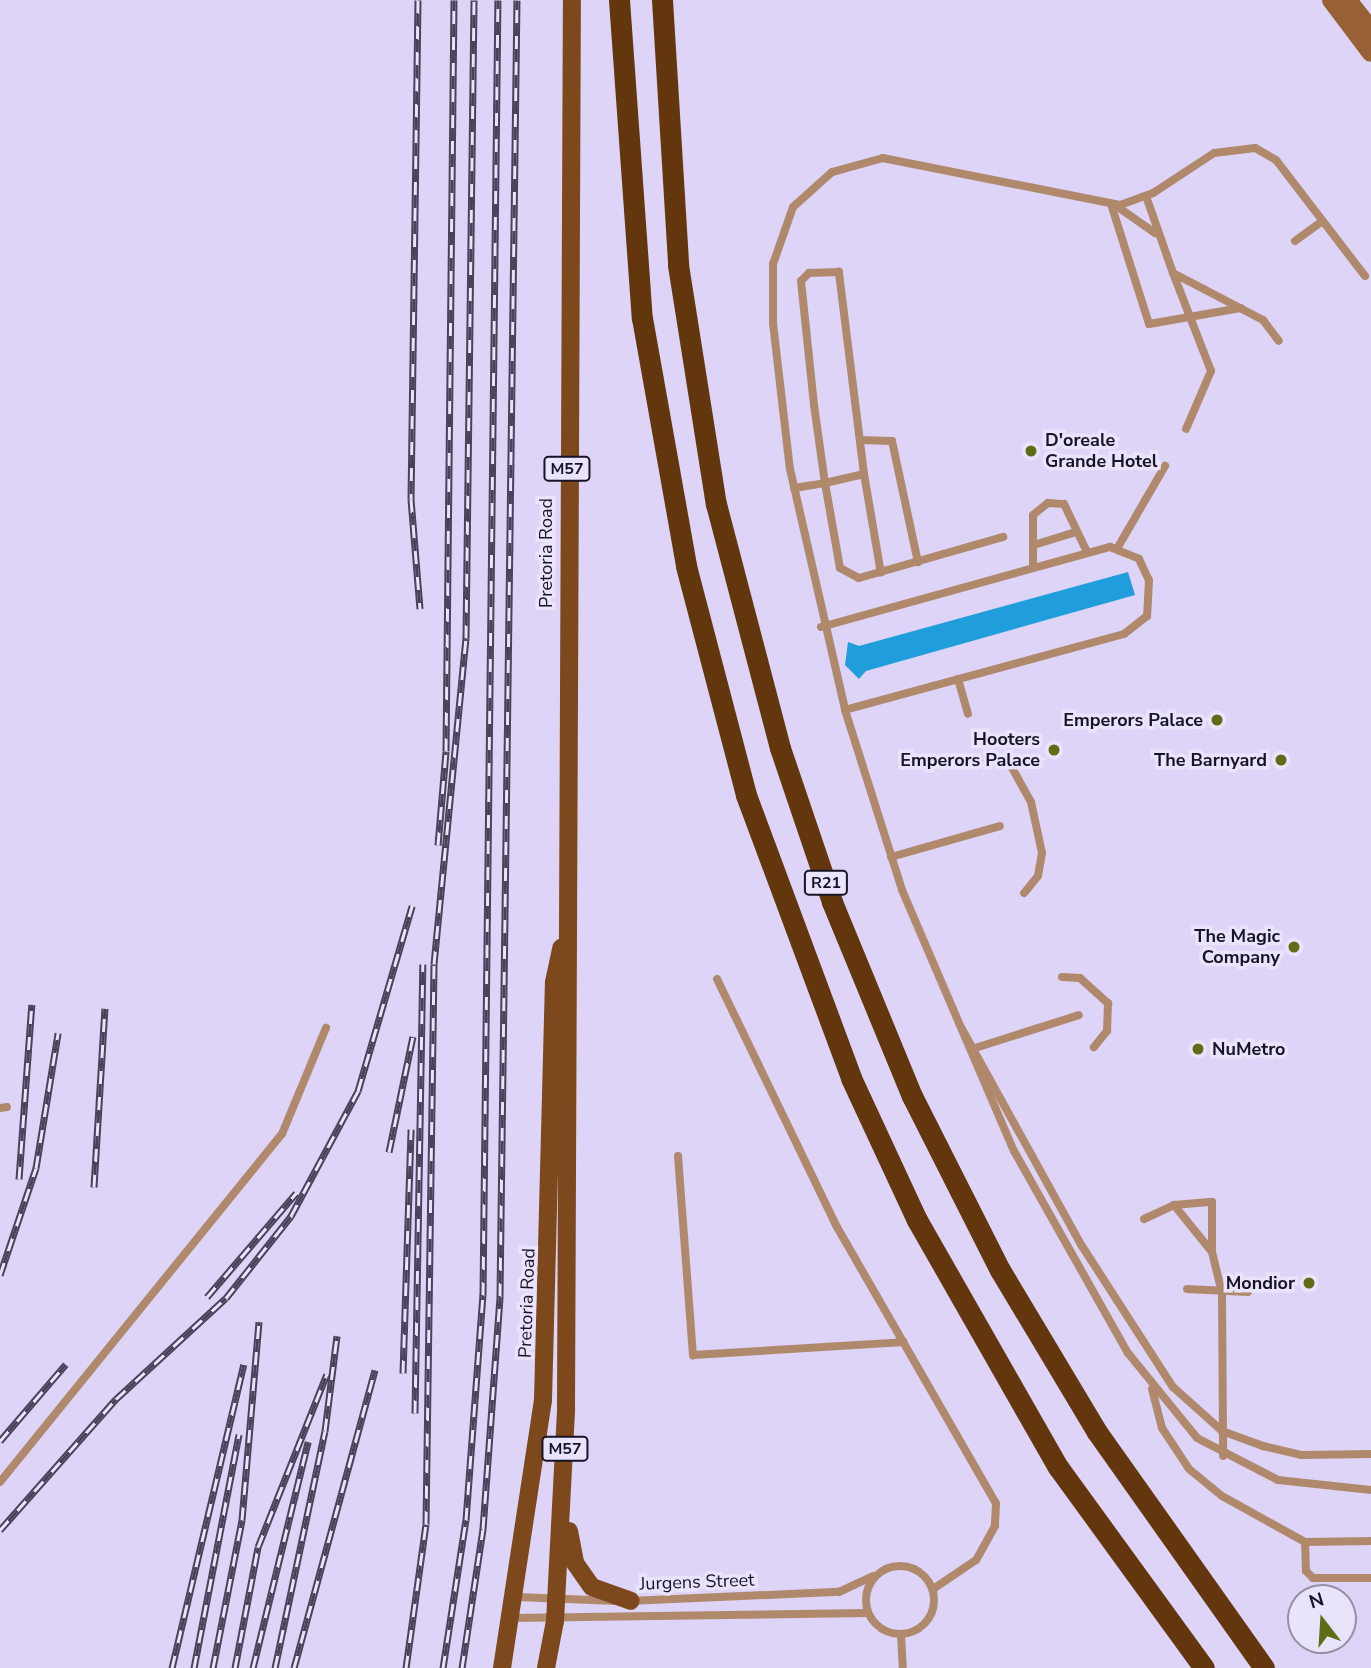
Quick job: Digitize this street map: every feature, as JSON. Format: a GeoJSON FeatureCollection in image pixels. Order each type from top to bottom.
{"type":"FeatureCollection","features":[{"type":"Feature","properties":{"kind":"highway","name":"R21"},"geometry":{"type":"LineString","coordinates":[[619,0],[631,209],[668,480],[711,671],[755,821],[852,1079],[917,1220],[1058,1467],[1204,1668]]}},
{"type":"Feature","properties":{"kind":"highway","name":"R21"},"geometry":{"type":"LineString","coordinates":[[662,0],[678,265],[716,504],[780,748],[832,902],[912,1096],[1000,1270],[1097,1432],[1264,1668]]}},
{"type":"Feature","properties":{"kind":"main road","name":"Pretoria Road"},"geometry":{"type":"LineString","coordinates":[[546,1668],[555,1621],[564,1486],[570,983],[563,938],[572,0]]}},
{"type":"Feature","properties":{"kind":"main road","name":"Pretoria Road"},"geometry":{"type":"LineString","coordinates":[[502,1668],[517,1597],[543,1400],[554,982],[563,938]]}},
{"type":"Feature","properties":{"kind":"main road"},"geometry":{"type":"LineString","coordinates":[[564,1486],[578,1570],[600,1593],[631,1601]]}},
{"type":"Feature","properties":{"kind":"street"},"geometry":{"type":"LineString","coordinates":[[1331,0],[1371,53]]}},
{"type":"Feature","properties":{"kind":"street"},"geometry":{"type":"LineString","coordinates":[[1348,0],[1371,29]]}},
{"type":"Feature","properties":{"kind":"lane"},"geometry":{"type":"LineString","coordinates":[[1113,204],[1146,197],[1214,153],[1255,148],[1276,160],[1365,276]]}},
{"type":"Feature","properties":{"kind":"lane"},"geometry":{"type":"LineString","coordinates":[[1155,233],[1113,204],[894,158],[860,162],[819,181],[785,221],[773,264],[773,323],[794,488],[821,627],[891,857],[957,1021],[1061,1238],[1152,1388],[1197,1438],[1223,1456],[1278,1480],[1371,1490]]}},
{"type":"Feature","properties":{"kind":"lane"},"geometry":{"type":"LineString","coordinates":[[1146,197],[1155,233],[1190,316],[1210,376],[1186,429]]}},
{"type":"Feature","properties":{"kind":"lane"},"geometry":{"type":"LineString","coordinates":[[1113,204],[1144,319],[1160,326],[1190,316],[1241,308]]}},
{"type":"Feature","properties":{"kind":"lane"},"geometry":{"type":"LineString","coordinates":[[1295,241],[1323,221]]}},
{"type":"Feature","properties":{"kind":"lane"},"geometry":{"type":"LineString","coordinates":[[881,573],[864,474],[844,278],[839,272],[809,273],[801,281],[825,483],[840,568],[849,578],[881,573],[1003,537]]}},
{"type":"Feature","properties":{"kind":"lane"},"geometry":{"type":"LineString","coordinates":[[1173,273],[1270,325],[1279,341]]}},
{"type":"Feature","properties":{"kind":"lane"},"geometry":{"type":"LineString","coordinates":[[860,440],[892,441],[918,562]]}},
{"type":"Feature","properties":{"kind":"lane"},"geometry":{"type":"LineString","coordinates":[[1118,547],[1165,466]]}},
{"type":"Feature","properties":{"kind":"lane"},"geometry":{"type":"LineString","coordinates":[[794,488],[864,474]]}},
{"type":"Feature","properties":{"kind":"lane"},"geometry":{"type":"LineString","coordinates":[[1033,567],[1037,544],[1033,515],[1048,503],[1064,504],[1087,552]]}},
{"type":"Feature","properties":{"kind":"lane"},"geometry":{"type":"LineString","coordinates":[[1037,544],[1076,532]]}},
{"type":"Feature","properties":{"kind":"lane"},"geometry":{"type":"LineString","coordinates":[[821,627],[1087,552],[1118,547],[1139,559],[1149,580],[1150,608],[1143,622],[1124,634],[845,709]]}},
{"type":"Feature","properties":{"kind":"lane"},"geometry":{"type":"LineString","coordinates":[[958,679],[968,714]]}},
{"type":"Feature","properties":{"kind":"lane"},"geometry":{"type":"LineString","coordinates":[[981,760],[996,758],[1011,766],[1031,802],[1042,853],[1038,876],[1024,893]]}},
{"type":"Feature","properties":{"kind":"lane"},"geometry":{"type":"LineString","coordinates":[[891,857],[1000,826]]}},
{"type":"Feature","properties":{"kind":"lane"},"geometry":{"type":"LineString","coordinates":[[1062,977],[1095,986],[1108,1003],[1107,1031],[1094,1047]]}},
{"type":"Feature","properties":{"kind":"lane"},"geometry":{"type":"LineString","coordinates":[[717,979],[837,1227],[998,1510],[976,1560],[933,1589]]}},
{"type":"Feature","properties":{"kind":"lane"},"geometry":{"type":"LineString","coordinates":[[971,1050],[1079,1015]]}},
{"type":"Feature","properties":{"kind":"lane"},"geometry":{"type":"LineString","coordinates":[[0,1482],[282,1134],[326,1028]]}},
{"type":"Feature","properties":{"kind":"lane"},"geometry":{"type":"LineString","coordinates":[[971,1050],[1111,1294],[1173,1387],[1223,1431],[1301,1455],[1371,1454]]}},
{"type":"Feature","properties":{"kind":"lane"},"geometry":{"type":"LineString","coordinates":[[678,1156],[693,1355],[904,1342]]}},
{"type":"Feature","properties":{"kind":"lane"},"geometry":{"type":"LineString","coordinates":[[1144,1219],[1174,1205],[1212,1202],[1212,1252],[1222,1293],[1223,1456]]}},
{"type":"Feature","properties":{"kind":"lane"},"geometry":{"type":"LineString","coordinates":[[1174,1205],[1212,1252]]}},
{"type":"Feature","properties":{"kind":"lane"},"geometry":{"type":"LineString","coordinates":[[1187,1289],[1222,1293],[1248,1292]]}},
{"type":"Feature","properties":{"kind":"lane"},"geometry":{"type":"LineString","coordinates":[[1152,1388],[1162,1428],[1189,1469],[1222,1496],[1305,1542],[1371,1541]]}},
{"type":"Feature","properties":{"kind":"lane"},"geometry":{"type":"LineString","coordinates":[[1305,1542],[1306,1571],[1313,1578],[1371,1578]]}},
{"type":"Feature","properties":{"kind":"lane"},"geometry":{"type":"LineString","coordinates":[[908,1566],[933,1589],[931,1614],[901,1634],[881,1629],[868,1613],[866,1594],[874,1576],[908,1566]]}},
{"type":"Feature","properties":{"kind":"lane","name":"Jurgens Street"},"geometry":{"type":"LineString","coordinates":[[517,1597],[556,1602],[631,1601],[839,1592],[874,1576]]}},
{"type":"Feature","properties":{"kind":"lane","name":"Jurgens Street"},"geometry":{"type":"LineString","coordinates":[[513,1618],[555,1621],[868,1613]]}},
{"type":"Feature","properties":{"kind":"lane"},"geometry":{"type":"LineString","coordinates":[[901,1634],[903,1668]]}},
{"type":"Feature","properties":{"kind":"water"},"geometry":{"type":"Polygon","coordinates":[[[1128,572],[1135,595],[866,671],[859,679],[845,665],[848,642],[859,646],[1128,572]]]}},
{"type":"Feature","properties":{"kind":"railway"},"geometry":{"type":"LineString","coordinates":[[418,0],[411,499],[420,609]]}},
{"type":"Feature","properties":{"kind":"railway"},"geometry":{"type":"LineString","coordinates":[[438,845],[446,751],[454,0]]}},
{"type":"Feature","properties":{"kind":"railway"},"geometry":{"type":"LineString","coordinates":[[406,1668],[426,1524],[434,964],[466,638],[474,0]]}},
{"type":"Feature","properties":{"kind":"railway"},"geometry":{"type":"LineString","coordinates":[[443,1668],[466,1520],[483,1295],[498,0]]}},
{"type":"Feature","properties":{"kind":"railway"},"geometry":{"type":"LineString","coordinates":[[462,1668],[483,1529],[500,1296],[517,0]]}},
{"type":"Feature","properties":{"kind":"railway"},"geometry":{"type":"LineString","coordinates":[[0,1530],[116,1399],[226,1298],[291,1216],[358,1091],[412,906]]}},
{"type":"Feature","properties":{"kind":"railway"},"geometry":{"type":"LineString","coordinates":[[415,1413],[423,964]]}},
{"type":"Feature","properties":{"kind":"railway"},"geometry":{"type":"LineString","coordinates":[[19,1179],[32,1004]]}},
{"type":"Feature","properties":{"kind":"railway"},"geometry":{"type":"LineString","coordinates":[[94,1187],[105,1008]]}},
{"type":"Feature","properties":{"kind":"railway"},"geometry":{"type":"LineString","coordinates":[[0,1275],[36,1168],[58,1033]]}},
{"type":"Feature","properties":{"kind":"railway"},"geometry":{"type":"LineString","coordinates":[[389,1152],[413,1036]]}},
{"type":"Feature","properties":{"kind":"railway"},"geometry":{"type":"LineString","coordinates":[[403,1373],[411,1129]]}},
{"type":"Feature","properties":{"kind":"railway"},"geometry":{"type":"LineString","coordinates":[[207,1297],[296,1193]]}},
{"type":"Feature","properties":{"kind":"railway"},"geometry":{"type":"LineString","coordinates":[[213,1668],[242,1520],[259,1322]]}},
{"type":"Feature","properties":{"kind":"railway"},"geometry":{"type":"LineString","coordinates":[[275,1668],[325,1431],[337,1336]]}},
{"type":"Feature","properties":{"kind":"railway"},"geometry":{"type":"LineString","coordinates":[[0,1441],[66,1364]]}},
{"type":"Feature","properties":{"kind":"railway"},"geometry":{"type":"LineString","coordinates":[[172,1668],[244,1364]]}},
{"type":"Feature","properties":{"kind":"railway"},"geometry":{"type":"LineString","coordinates":[[294,1668],[375,1370]]}},
{"type":"Feature","properties":{"kind":"railway"},"geometry":{"type":"LineString","coordinates":[[235,1668],[258,1547],[327,1374]]}},
{"type":"Feature","properties":{"kind":"railway"},"geometry":{"type":"LineString","coordinates":[[194,1668],[239,1434]]}},
{"type":"Feature","properties":{"kind":"railway"},"geometry":{"type":"LineString","coordinates":[[253,1668],[308,1442]]}},
{"type":"Feature","properties":{"kind":"place","name":"D'oreale Grande Hotel"},"geometry":{"type":"Point","coordinates":[1031,451]}},
{"type":"Feature","properties":{"kind":"place","name":"Emperors Palace"},"geometry":{"type":"Point","coordinates":[1217,720]}},
{"type":"Feature","properties":{"kind":"place","name":"Hooters Emperors Palace"},"geometry":{"type":"Point","coordinates":[1054,750]}},
{"type":"Feature","properties":{"kind":"place","name":"The Barnyard"},"geometry":{"type":"Point","coordinates":[1281,760]}},
{"type":"Feature","properties":{"kind":"place","name":"The Magic Company"},"geometry":{"type":"Point","coordinates":[1294,947]}},
{"type":"Feature","properties":{"kind":"place","name":"NuMetro"},"geometry":{"type":"Point","coordinates":[1198,1049]}},
{"type":"Feature","properties":{"kind":"place","name":"Mondior"},"geometry":{"type":"Point","coordinates":[1309,1283]}}]}
